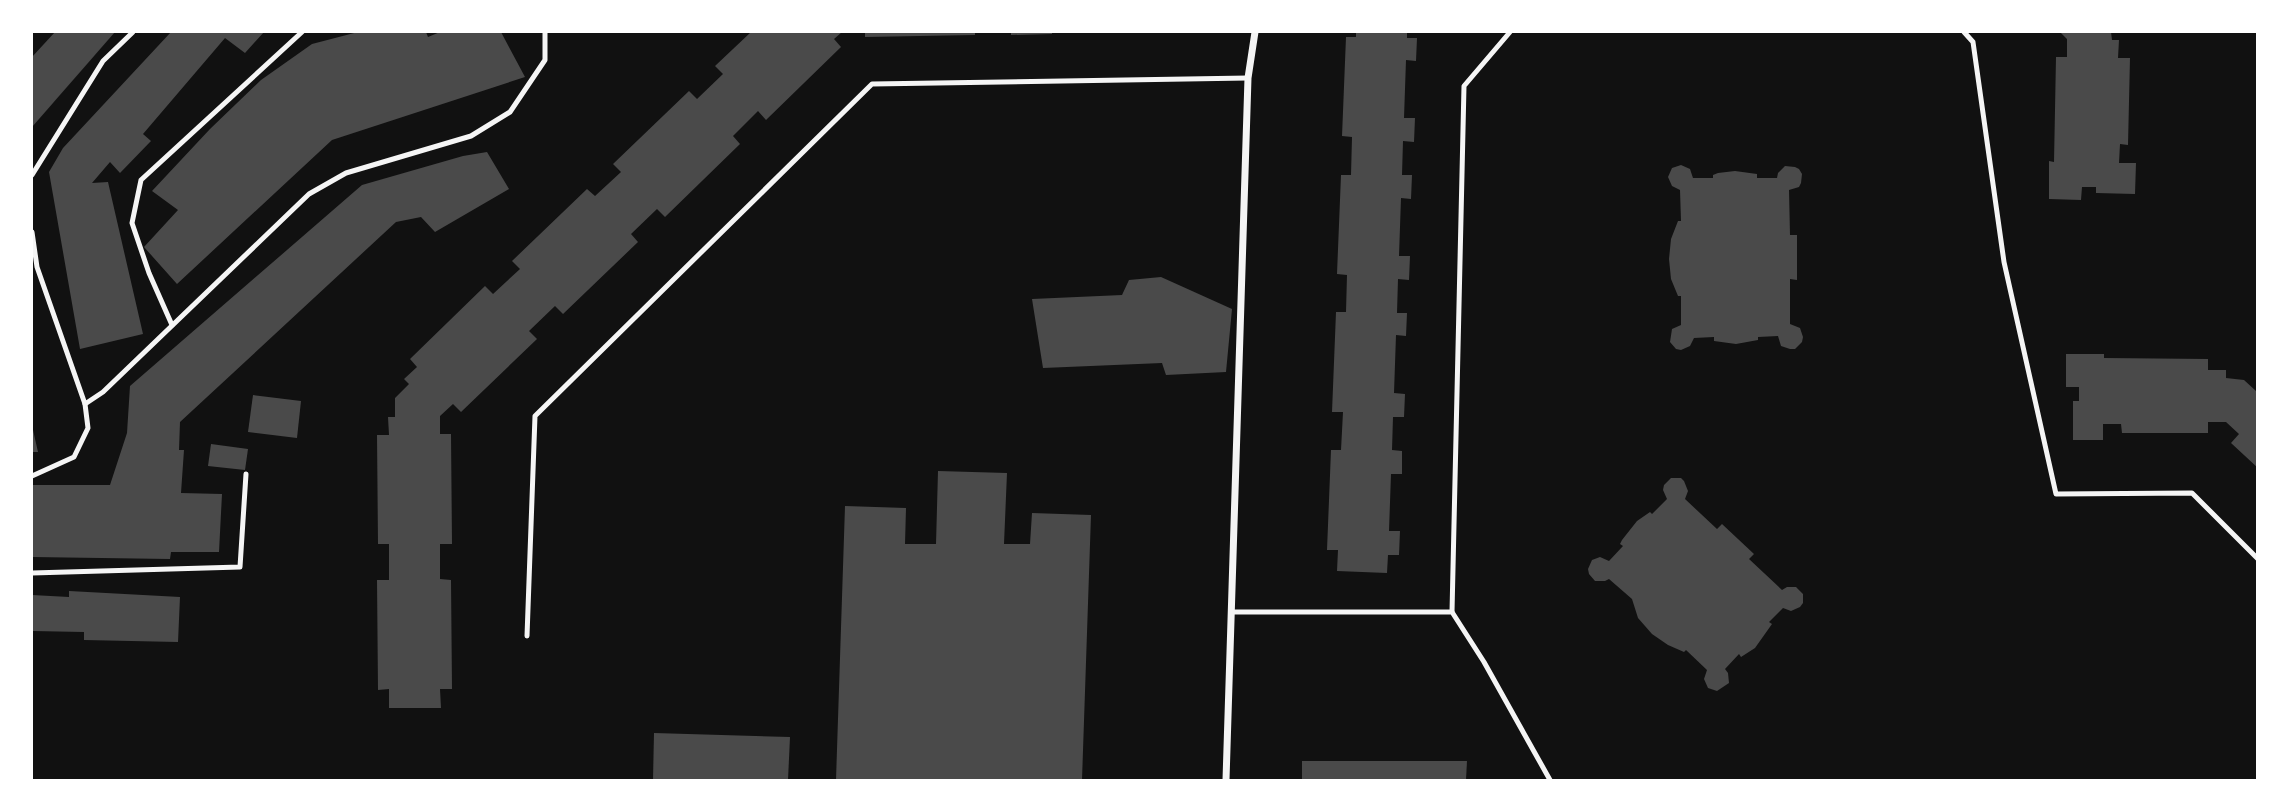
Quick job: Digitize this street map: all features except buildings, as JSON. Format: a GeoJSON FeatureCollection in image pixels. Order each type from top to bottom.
{"type":"FeatureCollection","features":[{"type":"Feature","properties":{"kind":"street"},"geometry":{"type":"LineString","coordinates":[[1226,780],[1248,78],[1255,32]]}},
{"type":"Feature","properties":{"kind":"lane"},"geometry":{"type":"LineString","coordinates":[[32,175],[103,61],[134,32]]}},
{"type":"Feature","properties":{"kind":"lane"},"geometry":{"type":"LineString","coordinates":[[172,325],[149,273],[132,223],[141,180],[302,32]]}},
{"type":"Feature","properties":{"kind":"lane"},"geometry":{"type":"LineString","coordinates":[[85,404],[103,392],[309,194],[346,173],[471,136],[510,112],[545,60],[544,32]]}},
{"type":"Feature","properties":{"kind":"lane"},"geometry":{"type":"LineString","coordinates":[[1510,32],[1464,86],[1452,612],[1484,662],[1550,780]]}},
{"type":"Feature","properties":{"kind":"lane"},"geometry":{"type":"LineString","coordinates":[[1964,32],[1973,41],[2004,262],[2056,494],[2192,493],[2258,559]]}},
{"type":"Feature","properties":{"kind":"lane"},"geometry":{"type":"LineString","coordinates":[[527,636],[535,416],[872,84],[1248,78]]}},
{"type":"Feature","properties":{"kind":"lane"},"geometry":{"type":"LineString","coordinates":[[32,232],[37,267],[85,404],[88,428],[74,457],[32,476]]}},
{"type":"Feature","properties":{"kind":"lane"},"geometry":{"type":"LineString","coordinates":[[32,573],[240,567],[246,474]]}},
{"type":"Feature","properties":{"kind":"lane"},"geometry":{"type":"LineString","coordinates":[[1232,612],[1452,612]]}}]}
